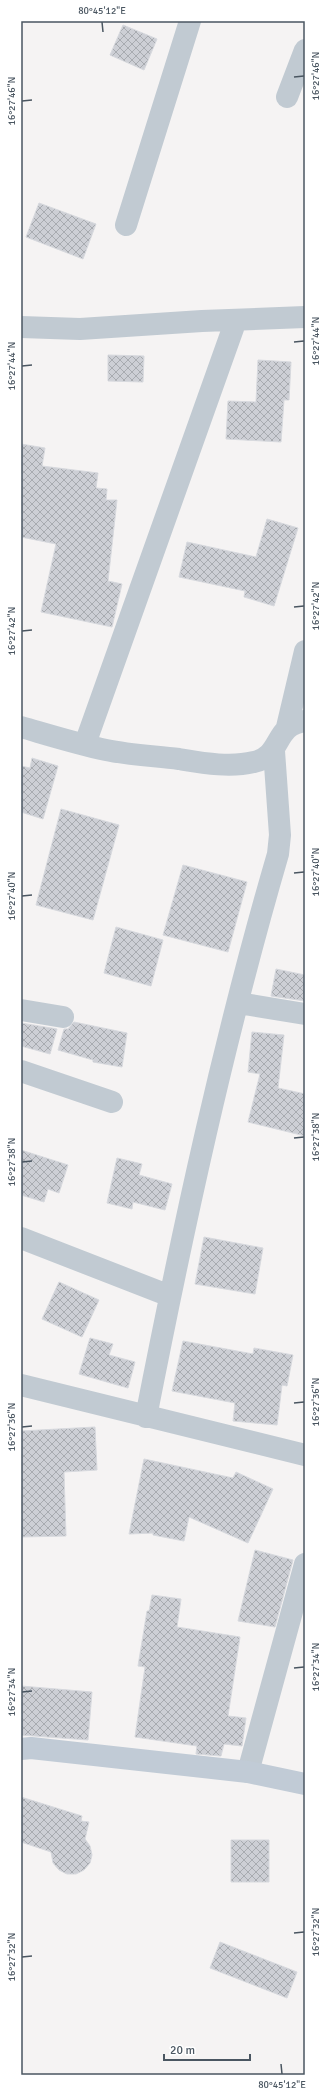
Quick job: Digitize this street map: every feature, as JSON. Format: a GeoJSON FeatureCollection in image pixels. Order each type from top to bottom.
{"type":"FeatureCollection","features":[{"type":"Feature","properties":{"kind":"main road"},"geometry":{"type":"LineString","coordinates":[[21,1749],[31,1748],[248,1772],[305,1784]]}},
{"type":"Feature","properties":{"kind":"street"},"geometry":{"type":"LineString","coordinates":[[126,225],[190,21]]}},
{"type":"Feature","properties":{"kind":"street"},"geometry":{"type":"LineString","coordinates":[[287,97],[305,50]]}},
{"type":"Feature","properties":{"kind":"street"},"geometry":{"type":"LineString","coordinates":[[21,327],[80,329],[305,317]]}},
{"type":"Feature","properties":{"kind":"street"},"geometry":{"type":"LineString","coordinates":[[86,744],[236,320]]}},
{"type":"Feature","properties":{"kind":"street"},"geometry":{"type":"LineString","coordinates":[[21,727],[107,750],[215,764],[245,765],[260,761],[274,751],[296,724],[305,651]]}},
{"type":"Feature","properties":{"kind":"street"},"geometry":{"type":"LineString","coordinates":[[146,1417],[170,1296],[222,1065],[278,854],[280,835],[274,751]]}},
{"type":"Feature","properties":{"kind":"street"},"geometry":{"type":"LineString","coordinates":[[238,1003],[305,1014]]}},
{"type":"Feature","properties":{"kind":"street"},"geometry":{"type":"LineString","coordinates":[[21,1010],[63,1017]]}},
{"type":"Feature","properties":{"kind":"street"},"geometry":{"type":"LineString","coordinates":[[21,1071],[112,1102]]}},
{"type":"Feature","properties":{"kind":"street"},"geometry":{"type":"LineString","coordinates":[[21,1238],[170,1296]]}},
{"type":"Feature","properties":{"kind":"street"},"geometry":{"type":"LineString","coordinates":[[21,1385],[83,1399],[146,1417],[305,1455]]}},
{"type":"Feature","properties":{"kind":"street"},"geometry":{"type":"LineString","coordinates":[[248,1772],[305,1564]]}},
{"type":"Feature","properties":{"kind":"building"},"geometry":{"type":"Polygon","coordinates":[[[123,25],[157,39],[144,70],[110,55],[123,25]]]}},
{"type":"Feature","properties":{"kind":"building"},"geometry":{"type":"Polygon","coordinates":[[[39,203],[96,224],[83,259],[26,237],[39,203]]]}},
{"type":"Feature","properties":{"kind":"building"},"geometry":{"type":"Polygon","coordinates":[[[108,355],[144,356],[143,382],[108,381],[108,355]]]}},
{"type":"Feature","properties":{"kind":"building"},"geometry":{"type":"Polygon","coordinates":[[[258,360],[291,362],[289,400],[284,400],[281,442],[226,439],[228,401],[256,402],[258,360]]]}},
{"type":"Feature","properties":{"kind":"building"},"geometry":{"type":"Polygon","coordinates":[[[21,444],[45,448],[42,466],[98,473],[96,488],[107,489],[106,500],[117,500],[108,581],[122,584],[112,627],[41,612],[56,544],[21,537],[21,444]]]}},
{"type":"Feature","properties":{"kind":"building"},"geometry":{"type":"Polygon","coordinates":[[[267,519],[298,528],[274,606],[244,597],[245,591],[179,577],[187,542],[256,557],[267,519]]]}},
{"type":"Feature","properties":{"kind":"building"},"geometry":{"type":"Polygon","coordinates":[[[32,758],[58,766],[43,819],[21,812],[21,766],[30,768],[32,758]]]}},
{"type":"Feature","properties":{"kind":"building"},"geometry":{"type":"Polygon","coordinates":[[[61,809],[119,825],[93,920],[36,905],[61,809]]]}},
{"type":"Feature","properties":{"kind":"building"},"geometry":{"type":"Polygon","coordinates":[[[183,865],[247,882],[228,952],[163,935],[183,865]]]}},
{"type":"Feature","properties":{"kind":"building"},"geometry":{"type":"Polygon","coordinates":[[[116,927],[163,940],[151,986],[104,973],[116,927]]]}},
{"type":"Feature","properties":{"kind":"building"},"geometry":{"type":"Polygon","coordinates":[[[276,969],[305,975],[305,1001],[271,996],[276,969]]]}},
{"type":"Feature","properties":{"kind":"building"},"geometry":{"type":"Polygon","coordinates":[[[74,1022],[127,1033],[122,1067],[93,1062],[93,1060],[58,1050],[64,1029],[68,1029],[74,1022]]]}},
{"type":"Feature","properties":{"kind":"building"},"geometry":{"type":"Polygon","coordinates":[[[21,1023],[57,1029],[50,1054],[21,1046],[21,1023]]]}},
{"type":"Feature","properties":{"kind":"building"},"geometry":{"type":"Polygon","coordinates":[[[252,1032],[284,1035],[278,1088],[305,1094],[305,1136],[248,1122],[260,1074],[248,1072],[252,1032]]]}},
{"type":"Feature","properties":{"kind":"building"},"geometry":{"type":"Polygon","coordinates":[[[21,1150],[68,1165],[59,1193],[48,1189],[44,1202],[21,1195],[21,1150]]]}},
{"type":"Feature","properties":{"kind":"building"},"geometry":{"type":"Polygon","coordinates":[[[117,1158],[142,1164],[139,1175],[172,1184],[165,1210],[133,1202],[132,1209],[107,1203],[117,1158]]]}},
{"type":"Feature","properties":{"kind":"building"},"geometry":{"type":"Polygon","coordinates":[[[204,1237],[263,1248],[255,1294],[195,1284],[204,1237]]]}},
{"type":"Feature","properties":{"kind":"building"},"geometry":{"type":"Polygon","coordinates":[[[59,1282],[99,1300],[82,1337],[42,1319],[59,1282]]]}},
{"type":"Feature","properties":{"kind":"building"},"geometry":{"type":"Polygon","coordinates":[[[90,1338],[113,1344],[109,1355],[135,1362],[128,1388],[79,1374],[90,1338]]]}},
{"type":"Feature","properties":{"kind":"building"},"geometry":{"type":"Polygon","coordinates":[[[183,1341],[253,1354],[254,1348],[293,1355],[287,1386],[282,1385],[277,1425],[233,1421],[235,1403],[172,1391],[183,1341]]]}},
{"type":"Feature","properties":{"kind":"building"},"geometry":{"type":"Polygon","coordinates":[[[95,1427],[97,1470],[64,1472],[66,1536],[21,1537],[21,1431],[95,1427]]]}},
{"type":"Feature","properties":{"kind":"building"},"geometry":{"type":"Polygon","coordinates":[[[144,1459],[233,1478],[236,1472],[273,1489],[248,1543],[189,1517],[184,1541],[153,1535],[153,1533],[129,1534],[144,1459]]]}},
{"type":"Feature","properties":{"kind":"building"},"geometry":{"type":"Polygon","coordinates":[[[255,1550],[293,1560],[275,1627],[238,1621],[255,1550]]]}},
{"type":"Feature","properties":{"kind":"building"},"geometry":{"type":"Polygon","coordinates":[[[152,1595],[181,1599],[177,1627],[240,1637],[228,1716],[246,1718],[242,1746],[224,1744],[221,1756],[196,1754],[197,1746],[135,1737],[145,1667],[138,1666],[147,1611],[149,1611],[152,1595]]]}},
{"type":"Feature","properties":{"kind":"building"},"geometry":{"type":"Polygon","coordinates":[[[21,1686],[92,1692],[88,1740],[21,1735],[21,1686]]]}},
{"type":"Feature","properties":{"kind":"building"},"geometry":{"type":"Polygon","coordinates":[[[21,1797],[82,1816],[81,1821],[89,1822],[85,1839],[90,1846],[92,1855],[90,1863],[84,1870],[76,1874],[67,1874],[59,1870],[53,1863],[51,1852],[21,1842],[21,1797]]]}},
{"type":"Feature","properties":{"kind":"building"},"geometry":{"type":"Polygon","coordinates":[[[231,1840],[269,1840],[269,1882],[231,1882],[231,1840]]]}},
{"type":"Feature","properties":{"kind":"building"},"geometry":{"type":"Polygon","coordinates":[[[220,1942],[297,1972],[287,1998],[210,1968],[220,1942]]]}}]}
